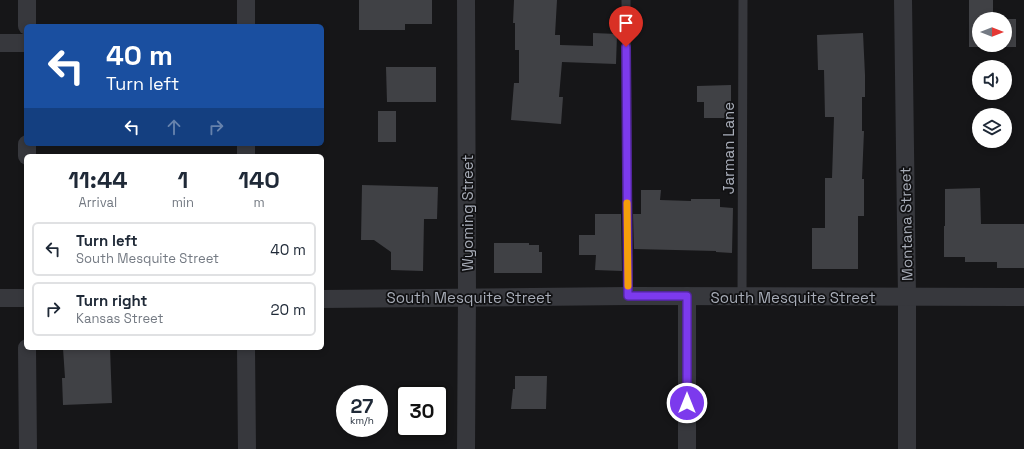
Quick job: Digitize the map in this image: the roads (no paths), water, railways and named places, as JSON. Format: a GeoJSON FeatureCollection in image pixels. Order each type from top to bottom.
{"type":"FeatureCollection","features":[{"type":"Feature","properties":{"kind":"street"},"geometry":{"type":"LineString","coordinates":[[27,0],[27,24]]}},
{"type":"Feature","properties":{"kind":"street"},"geometry":{"type":"LineString","coordinates":[[246,0],[246,24]]}},
{"type":"Feature","properties":{"kind":"street","name":"Wyoming Street"},"geometry":{"type":"LineString","coordinates":[[466,0],[468,297],[466,449]]}},
{"type":"Feature","properties":{"kind":"street","name":"Montana Street"},"geometry":{"type":"LineString","coordinates":[[903,0],[907,297],[907,449]]}},
{"type":"Feature","properties":{"kind":"street"},"geometry":{"type":"LineString","coordinates":[[0,43],[24,43]]}},
{"type":"Feature","properties":{"kind":"street","name":"South Mesquite Street"},"geometry":{"type":"LineString","coordinates":[[324,299],[628,296],[1024,297]]}},
{"type":"Feature","properties":{"kind":"street"},"geometry":{"type":"LineString","coordinates":[[687,296],[687,449]]}},
{"type":"Feature","properties":{"kind":"street"},"geometry":{"type":"LineString","coordinates":[[0,298],[24,298]]}},
{"type":"Feature","properties":{"kind":"street"},"geometry":{"type":"LineString","coordinates":[[27,350],[28,449]]}},
{"type":"Feature","properties":{"kind":"street"},"geometry":{"type":"LineString","coordinates":[[246,350],[247,449]]}},
{"type":"Feature","properties":{"kind":"lane"},"geometry":{"type":"LineString","coordinates":[[626,0],[628,296]]}},
{"type":"Feature","properties":{"kind":"lane","name":"Jarman Lane"},"geometry":{"type":"LineString","coordinates":[[742,296],[743,0]]}}]}
